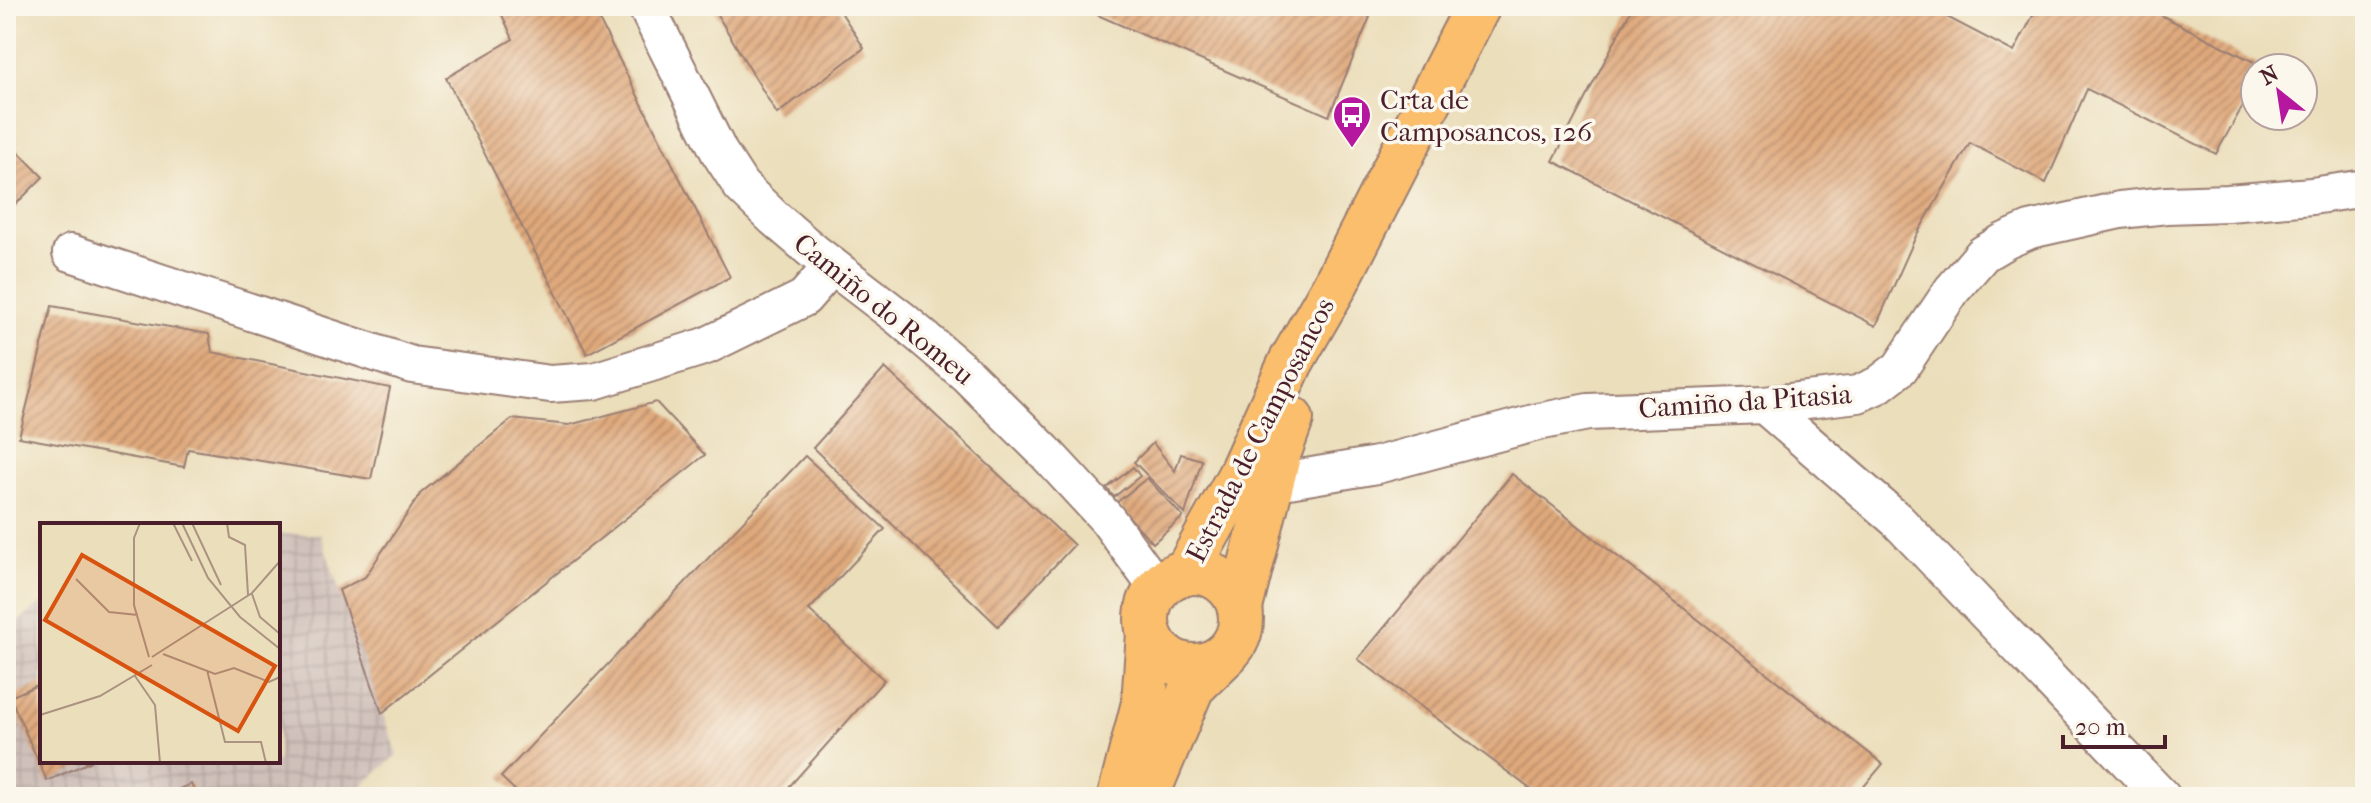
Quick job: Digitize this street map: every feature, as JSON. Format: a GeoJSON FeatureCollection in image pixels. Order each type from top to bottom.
{"type":"FeatureCollection","features":[{"type":"Feature","properties":{"kind":"main road","name":"Estrada de Camposancos"},"geometry":{"type":"LineString","coordinates":[[1120,797],[1144,703],[1150,602],[1172,581],[1239,477],[1291,362],[1334,287],[1478,6]]}},
{"type":"Feature","properties":{"kind":"main road","name":"Estrada de Camposancos"},"geometry":{"type":"LineString","coordinates":[[1240,608],[1284,482],[1279,452],[1312,361],[1334,287]]}},
{"type":"Feature","properties":{"kind":"main road","name":"Estrada de Camposancos"},"geometry":{"type":"LineString","coordinates":[[1146,797],[1192,687],[1227,653],[1236,640],[1241,624],[1240,608],[1234,595],[1226,584],[1214,576],[1200,572],[1172,581]]}},
{"type":"Feature","properties":{"kind":"main road"},"geometry":{"type":"LineString","coordinates":[[1149,633],[1156,647],[1167,658],[1182,665],[1198,666],[1213,662],[1227,653]]}},
{"type":"Feature","properties":{"kind":"street","name":"Camiño do Romeu"},"geometry":{"type":"LineString","coordinates":[[646,6],[719,152],[741,186],[774,218],[966,374],[1172,581]]}},
{"type":"Feature","properties":{"kind":"street","name":"Camiño da Pitasia"},"geometry":{"type":"LineString","coordinates":[[1284,482],[1377,465],[1538,422],[1588,412],[1764,405],[1858,394],[1878,385],[1900,368],[1952,290],[1983,254],[2030,230],[2120,210],[2312,196],[2365,188]]}},
{"type":"Feature","properties":{"kind":"street"},"geometry":{"type":"LineString","coordinates":[[71,253],[412,365],[550,384],[594,381],[706,346],[804,298],[832,266]]}},
{"type":"Feature","properties":{"kind":"street"},"geometry":{"type":"LineString","coordinates":[[1764,405],[1897,520],[2162,797]]}},
{"type":"Feature","properties":{"kind":"shaded area"},"geometry":{"type":"Polygon","coordinates":[[[280,534],[320,534],[397,755],[349,797],[6,797],[6,631],[40,605],[40,763],[280,763],[280,534]]]}},
{"type":"Feature","properties":{"kind":"building"},"geometry":{"type":"Polygon","coordinates":[[[498,6],[592,6],[730,277],[587,354],[446,78],[513,39],[498,6]]]}},
{"type":"Feature","properties":{"kind":"building"},"geometry":{"type":"Polygon","coordinates":[[[712,6],[837,6],[864,48],[777,114],[712,6]]]}},
{"type":"Feature","properties":{"kind":"building"},"geometry":{"type":"Polygon","coordinates":[[[1077,6],[1346,6],[1370,17],[1329,116],[1077,6]]]}},
{"type":"Feature","properties":{"kind":"building"},"geometry":{"type":"Polygon","coordinates":[[[1633,6],[1926,6],[2014,52],[2038,6],[2143,6],[2239,54],[2239,113],[2216,154],[2087,89],[2046,183],[1970,143],[1916,236],[1876,326],[1553,161],[1633,6]]]}},
{"type":"Feature","properties":{"kind":"building"},"geometry":{"type":"Polygon","coordinates":[[[6,139],[43,177],[13,207],[6,200],[6,139]]]}},
{"type":"Feature","properties":{"kind":"building"},"geometry":{"type":"Polygon","coordinates":[[[52,306],[209,334],[212,352],[390,388],[371,479],[188,449],[184,467],[19,437],[52,306]]]}},
{"type":"Feature","properties":{"kind":"building"},"geometry":{"type":"Polygon","coordinates":[[[885,368],[1074,545],[998,626],[813,448],[885,368]]]}},
{"type":"Feature","properties":{"kind":"building"},"geometry":{"type":"Polygon","coordinates":[[[656,402],[705,455],[382,713],[339,590],[365,577],[421,493],[512,419],[569,425],[656,402]]]}},
{"type":"Feature","properties":{"kind":"building"},"geometry":{"type":"Polygon","coordinates":[[[1153,443],[1175,471],[1181,454],[1202,460],[1185,514],[1134,462],[1153,443]]]}},
{"type":"Feature","properties":{"kind":"building"},"geometry":{"type":"Polygon","coordinates":[[[805,456],[885,529],[809,610],[884,680],[780,797],[522,797],[501,777],[805,456]]]}},
{"type":"Feature","properties":{"kind":"building"},"geometry":{"type":"Polygon","coordinates":[[[1133,467],[1140,476],[1114,497],[1107,488],[1133,467]]]}},
{"type":"Feature","properties":{"kind":"building"},"geometry":{"type":"Polygon","coordinates":[[[1512,474],[1883,764],[1855,797],[1541,797],[1358,659],[1512,474]]]}},
{"type":"Feature","properties":{"kind":"building"},"geometry":{"type":"Polygon","coordinates":[[[1147,478],[1183,517],[1153,543],[1116,503],[1147,478]]]}},
{"type":"Feature","properties":{"kind":"building"},"geometry":{"type":"Polygon","coordinates":[[[40,684],[40,763],[88,763],[47,781],[10,697],[40,684]]]}},
{"type":"Feature","properties":{"kind":"building"},"geometry":{"type":"Polygon","coordinates":[[[191,784],[197,797],[160,797],[191,784]]]}},
{"type":"Feature","properties":{"kind":"place","name":"Crta de Camposancos, 126"},"geometry":{"type":"Point","coordinates":[1352,149]}}]}
